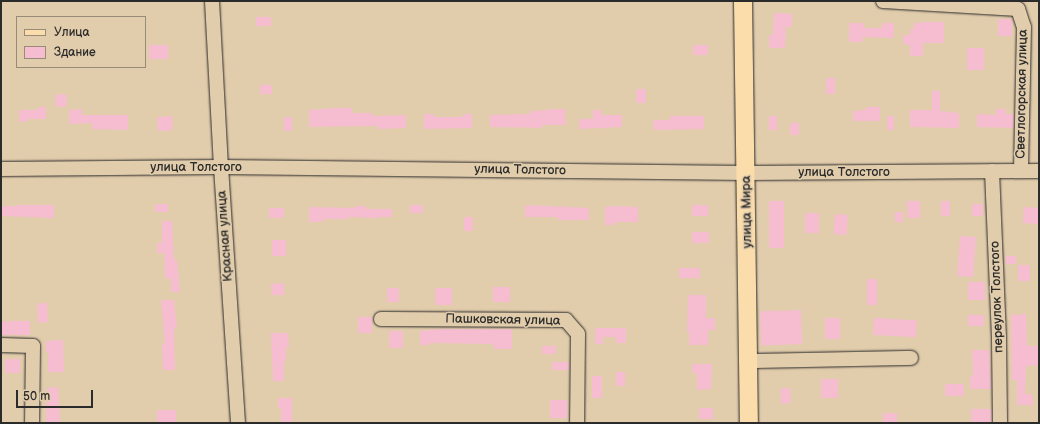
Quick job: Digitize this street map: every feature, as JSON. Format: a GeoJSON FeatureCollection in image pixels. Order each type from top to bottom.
{"type":"FeatureCollection","features":[{"type":"Feature","properties":{"kind":"main road","name":"улица Мира"},"geometry":{"type":"LineString","coordinates":[[743,1],[749,423]]}},
{"type":"Feature","properties":{"kind":"street","name":"Красная улица"},"geometry":{"type":"LineString","coordinates":[[212,1],[221,167],[238,423]]}},
{"type":"Feature","properties":{"kind":"street","name":"Светлогорская улица"},"geometry":{"type":"LineString","coordinates":[[882,1],[1018,9],[1024,27],[1021,171]]}},
{"type":"Feature","properties":{"kind":"street","name":"улица Толстого"},"geometry":{"type":"LineString","coordinates":[[1,169],[221,167],[746,173],[1039,171]]}},
{"type":"Feature","properties":{"kind":"street","name":"переулок Толстого"},"geometry":{"type":"LineString","coordinates":[[992,171],[999,340],[1000,423]]}},
{"type":"Feature","properties":{"kind":"street","name":"Пашковская улица"},"geometry":{"type":"LineString","coordinates":[[381,319],[566,320],[578,334],[577,423]]}},
{"type":"Feature","properties":{"kind":"street"},"geometry":{"type":"LineString","coordinates":[[1,345],[33,346],[32,423]]}},
{"type":"Feature","properties":{"kind":"street"},"geometry":{"type":"LineString","coordinates":[[749,360],[911,358]]}},
{"type":"Feature","properties":{"kind":"building"},"geometry":{"type":"Polygon","coordinates":[[[774,13],[792,14],[792,27],[786,27],[785,48],[769,48],[769,35],[773,35],[774,13]]]}},
{"type":"Feature","properties":{"kind":"building"},"geometry":{"type":"Polygon","coordinates":[[[256,17],[271,17],[271,26],[256,26],[256,17]]]}},
{"type":"Feature","properties":{"kind":"building"},"geometry":{"type":"Polygon","coordinates":[[[998,19],[1012,19],[1012,36],[998,36],[998,19]]]}},
{"type":"Feature","properties":{"kind":"building"},"geometry":{"type":"Polygon","coordinates":[[[944,22],[944,43],[923,43],[923,56],[910,56],[910,45],[903,44],[903,35],[910,35],[910,29],[914,29],[914,23],[944,22]]]}},
{"type":"Feature","properties":{"kind":"building"},"geometry":{"type":"Polygon","coordinates":[[[849,23],[864,23],[864,28],[882,28],[882,23],[894,23],[894,38],[863,37],[863,42],[849,42],[849,23]]]}},
{"type":"Feature","properties":{"kind":"building"},"geometry":{"type":"Polygon","coordinates":[[[149,45],[168,45],[168,59],[149,59],[149,45]]]}},
{"type":"Feature","properties":{"kind":"building"},"geometry":{"type":"Polygon","coordinates":[[[693,45],[708,45],[708,55],[693,55],[693,45]]]}},
{"type":"Feature","properties":{"kind":"building"},"geometry":{"type":"Polygon","coordinates":[[[967,48],[984,48],[984,70],[967,70],[967,48]]]}},
{"type":"Feature","properties":{"kind":"building"},"geometry":{"type":"Polygon","coordinates":[[[826,78],[835,78],[835,94],[826,94],[826,78]]]}},
{"type":"Feature","properties":{"kind":"building"},"geometry":{"type":"Polygon","coordinates":[[[260,85],[272,85],[272,94],[260,94],[260,85]]]}},
{"type":"Feature","properties":{"kind":"building"},"geometry":{"type":"Polygon","coordinates":[[[636,89],[646,89],[646,103],[636,103],[636,89]]]}},
{"type":"Feature","properties":{"kind":"building"},"geometry":{"type":"Polygon","coordinates":[[[932,91],[940,91],[940,111],[959,113],[959,128],[910,127],[910,110],[932,110],[932,91]]]}},
{"type":"Feature","properties":{"kind":"building"},"geometry":{"type":"Polygon","coordinates":[[[56,94],[67,95],[66,107],[55,106],[56,94]]]}},
{"type":"Feature","properties":{"kind":"building"},"geometry":{"type":"Polygon","coordinates":[[[38,107],[46,107],[46,119],[28,119],[28,121],[19,122],[19,110],[37,110],[38,107]]]}},
{"type":"Feature","properties":{"kind":"building"},"geometry":{"type":"Polygon","coordinates":[[[866,107],[880,107],[880,121],[853,121],[853,111],[866,110],[866,107]]]}},
{"type":"Feature","properties":{"kind":"building"},"geometry":{"type":"Polygon","coordinates":[[[352,108],[352,113],[372,113],[372,116],[406,115],[406,128],[378,129],[378,126],[309,127],[309,110],[352,108]]]}},
{"type":"Feature","properties":{"kind":"building"},"geometry":{"type":"Polygon","coordinates":[[[82,109],[82,115],[128,115],[128,130],[92,129],[92,123],[69,124],[69,110],[82,109]]]}},
{"type":"Feature","properties":{"kind":"building"},"geometry":{"type":"Polygon","coordinates":[[[565,109],[566,125],[542,125],[542,128],[490,127],[490,115],[530,114],[530,111],[565,109]]]}},
{"type":"Feature","properties":{"kind":"building"},"geometry":{"type":"Polygon","coordinates":[[[996,109],[1006,109],[1006,114],[1014,114],[1013,128],[977,127],[977,114],[996,115],[996,109]]]}},
{"type":"Feature","properties":{"kind":"building"},"geometry":{"type":"Polygon","coordinates":[[[593,110],[601,110],[602,115],[622,115],[622,127],[579,129],[579,119],[593,119],[593,110]]]}},
{"type":"Feature","properties":{"kind":"building"},"geometry":{"type":"Polygon","coordinates":[[[424,114],[434,114],[434,117],[463,117],[463,114],[472,114],[472,128],[424,129],[424,114]]]}},
{"type":"Feature","properties":{"kind":"building"},"geometry":{"type":"Polygon","coordinates":[[[172,116],[173,130],[158,131],[157,117],[172,116]]]}},
{"type":"Feature","properties":{"kind":"building"},"geometry":{"type":"Polygon","coordinates":[[[670,116],[704,116],[704,129],[654,130],[653,120],[670,120],[670,116]]]}},
{"type":"Feature","properties":{"kind":"building"},"geometry":{"type":"Polygon","coordinates":[[[769,116],[777,116],[777,130],[769,130],[769,116]]]}},
{"type":"Feature","properties":{"kind":"building"},"geometry":{"type":"Polygon","coordinates":[[[887,116],[894,116],[894,130],[887,130],[887,116]]]}},
{"type":"Feature","properties":{"kind":"building"},"geometry":{"type":"Polygon","coordinates":[[[284,117],[292,117],[292,131],[284,131],[284,117]]]}},
{"type":"Feature","properties":{"kind":"building"},"geometry":{"type":"Polygon","coordinates":[[[790,123],[799,123],[799,135],[790,135],[790,123]]]}},
{"type":"Feature","properties":{"kind":"building"},"geometry":{"type":"Polygon","coordinates":[[[769,201],[784,201],[784,248],[769,248],[769,201]]]}},
{"type":"Feature","properties":{"kind":"building"},"geometry":{"type":"Polygon","coordinates":[[[907,201],[920,201],[920,218],[907,218],[907,201]]]}},
{"type":"Feature","properties":{"kind":"building"},"geometry":{"type":"Polygon","coordinates":[[[941,201],[950,201],[950,216],[941,216],[941,201]]]}},
{"type":"Feature","properties":{"kind":"building"},"geometry":{"type":"Polygon","coordinates":[[[155,204],[168,204],[168,212],[155,212],[155,204]]]}},
{"type":"Feature","properties":{"kind":"building"},"geometry":{"type":"Polygon","coordinates":[[[972,204],[983,204],[983,216],[972,216],[972,204]]]}},
{"type":"Feature","properties":{"kind":"building"},"geometry":{"type":"Polygon","coordinates":[[[54,205],[54,218],[1,216],[1,206],[54,205]]]}},
{"type":"Feature","properties":{"kind":"building"},"geometry":{"type":"Polygon","coordinates":[[[410,205],[423,205],[423,213],[410,213],[410,205]]]}},
{"type":"Feature","properties":{"kind":"building"},"geometry":{"type":"Polygon","coordinates":[[[525,205],[589,208],[589,220],[558,220],[558,217],[525,217],[525,205]]]}},
{"type":"Feature","properties":{"kind":"building"},"geometry":{"type":"Polygon","coordinates":[[[692,205],[708,205],[708,216],[692,216],[692,205]]]}},
{"type":"Feature","properties":{"kind":"building"},"geometry":{"type":"Polygon","coordinates":[[[355,206],[366,206],[366,209],[392,209],[392,217],[348,217],[348,219],[323,219],[323,222],[309,222],[309,207],[355,208],[355,206]]]}},
{"type":"Feature","properties":{"kind":"building"},"geometry":{"type":"Polygon","coordinates":[[[605,207],[638,207],[638,222],[615,222],[615,225],[605,225],[605,207]]]}},
{"type":"Feature","properties":{"kind":"building"},"geometry":{"type":"Polygon","coordinates":[[[1024,207],[1039,208],[1038,224],[1023,223],[1024,207]]]}},
{"type":"Feature","properties":{"kind":"building"},"geometry":{"type":"Polygon","coordinates":[[[269,208],[284,208],[284,218],[269,218],[269,208]]]}},
{"type":"Feature","properties":{"kind":"building"},"geometry":{"type":"Polygon","coordinates":[[[895,212],[903,212],[903,222],[895,222],[895,212]]]}},
{"type":"Feature","properties":{"kind":"building"},"geometry":{"type":"Polygon","coordinates":[[[805,213],[819,213],[819,233],[805,233],[805,213]]]}},
{"type":"Feature","properties":{"kind":"building"},"geometry":{"type":"Polygon","coordinates":[[[835,214],[848,215],[847,235],[834,234],[835,214]]]}},
{"type":"Feature","properties":{"kind":"building"},"geometry":{"type":"Polygon","coordinates":[[[464,217],[473,217],[473,231],[464,231],[464,217]]]}},
{"type":"Feature","properties":{"kind":"building"},"geometry":{"type":"Polygon","coordinates":[[[162,221],[172,221],[174,260],[177,260],[180,292],[171,292],[171,278],[165,279],[164,253],[157,253],[157,243],[162,243],[162,221]]]}},
{"type":"Feature","properties":{"kind":"building"},"geometry":{"type":"Polygon","coordinates":[[[692,232],[709,232],[709,243],[692,243],[692,232]]]}},
{"type":"Feature","properties":{"kind":"building"},"geometry":{"type":"Polygon","coordinates":[[[960,236],[976,237],[973,277],[957,276],[960,236]]]}},
{"type":"Feature","properties":{"kind":"building"},"geometry":{"type":"Polygon","coordinates":[[[272,240],[286,240],[286,256],[272,256],[272,240]]]}},
{"type":"Feature","properties":{"kind":"building"},"geometry":{"type":"Polygon","coordinates":[[[1006,256],[1016,256],[1016,264],[1006,264],[1006,256]]]}},
{"type":"Feature","properties":{"kind":"building"},"geometry":{"type":"Polygon","coordinates":[[[1018,265],[1030,265],[1030,281],[1018,281],[1018,265]]]}},
{"type":"Feature","properties":{"kind":"building"},"geometry":{"type":"Polygon","coordinates":[[[679,268],[700,268],[700,278],[679,278],[679,268]]]}},
{"type":"Feature","properties":{"kind":"building"},"geometry":{"type":"Polygon","coordinates":[[[867,279],[877,279],[877,305],[867,305],[867,279]]]}},
{"type":"Feature","properties":{"kind":"building"},"geometry":{"type":"Polygon","coordinates":[[[968,282],[985,282],[985,300],[968,300],[968,282]]]}},
{"type":"Feature","properties":{"kind":"building"},"geometry":{"type":"Polygon","coordinates":[[[284,283],[284,295],[272,295],[271,284],[284,283]]]}},
{"type":"Feature","properties":{"kind":"building"},"geometry":{"type":"Polygon","coordinates":[[[493,287],[510,287],[510,302],[493,302],[493,287]]]}},
{"type":"Feature","properties":{"kind":"building"},"geometry":{"type":"Polygon","coordinates":[[[387,288],[399,288],[399,302],[387,302],[387,288]]]}},
{"type":"Feature","properties":{"kind":"building"},"geometry":{"type":"Polygon","coordinates":[[[435,288],[452,288],[452,305],[435,305],[435,288]]]}},
{"type":"Feature","properties":{"kind":"building"},"geometry":{"type":"Polygon","coordinates":[[[688,295],[706,295],[706,318],[715,318],[715,330],[708,330],[708,345],[689,345],[689,331],[687,331],[688,295]]]}},
{"type":"Feature","properties":{"kind":"building"},"geometry":{"type":"Polygon","coordinates":[[[161,300],[174,300],[177,328],[174,329],[175,370],[163,370],[162,344],[165,343],[161,300]]]}},
{"type":"Feature","properties":{"kind":"building"},"geometry":{"type":"Polygon","coordinates":[[[47,303],[48,322],[38,322],[37,304],[47,303]]]}},
{"type":"Feature","properties":{"kind":"building"},"geometry":{"type":"Polygon","coordinates":[[[801,310],[802,344],[761,345],[760,311],[801,310]]]}},
{"type":"Feature","properties":{"kind":"building"},"geometry":{"type":"Polygon","coordinates":[[[1026,314],[1027,346],[1039,346],[1039,365],[1026,366],[1025,394],[1032,394],[1033,405],[1017,405],[1017,380],[1012,380],[1011,315],[1026,314]]]}},
{"type":"Feature","properties":{"kind":"building"},"geometry":{"type":"Polygon","coordinates":[[[968,315],[984,315],[984,326],[968,326],[968,315]]]}},
{"type":"Feature","properties":{"kind":"building"},"geometry":{"type":"Polygon","coordinates":[[[358,317],[372,317],[372,333],[358,333],[358,317]]]}},
{"type":"Feature","properties":{"kind":"building"},"geometry":{"type":"Polygon","coordinates":[[[825,318],[840,318],[840,339],[825,339],[825,318]]]}},
{"type":"Feature","properties":{"kind":"building"},"geometry":{"type":"Polygon","coordinates":[[[874,318],[917,320],[916,337],[873,335],[874,318]]]}},
{"type":"Feature","properties":{"kind":"building"},"geometry":{"type":"Polygon","coordinates":[[[30,321],[30,335],[1,335],[1,322],[30,321]]]}},
{"type":"Feature","properties":{"kind":"building"},"geometry":{"type":"Polygon","coordinates":[[[595,328],[626,328],[626,343],[616,343],[616,337],[603,337],[603,344],[595,344],[595,328]]]}},
{"type":"Feature","properties":{"kind":"building"},"geometry":{"type":"Polygon","coordinates":[[[438,329],[512,329],[512,349],[494,349],[493,344],[430,343],[430,345],[420,345],[420,331],[438,329]]]}},
{"type":"Feature","properties":{"kind":"building"},"geometry":{"type":"Polygon","coordinates":[[[389,331],[403,331],[403,348],[389,348],[389,331]]]}},
{"type":"Feature","properties":{"kind":"building"},"geometry":{"type":"Polygon","coordinates":[[[271,333],[288,333],[289,347],[286,347],[284,381],[273,381],[271,333]]]}},
{"type":"Feature","properties":{"kind":"building"},"geometry":{"type":"Polygon","coordinates":[[[63,340],[64,372],[48,372],[48,352],[46,352],[46,341],[63,340]]]}},
{"type":"Feature","properties":{"kind":"building"},"geometry":{"type":"Polygon","coordinates":[[[542,346],[556,346],[556,354],[542,354],[542,346]]]}},
{"type":"Feature","properties":{"kind":"building"},"geometry":{"type":"Polygon","coordinates":[[[972,350],[989,350],[991,389],[970,389],[970,376],[973,376],[972,350]]]}},
{"type":"Feature","properties":{"kind":"building"},"geometry":{"type":"Polygon","coordinates":[[[5,359],[20,359],[20,373],[5,373],[5,359]]]}},
{"type":"Feature","properties":{"kind":"building"},"geometry":{"type":"Polygon","coordinates":[[[552,362],[569,362],[569,370],[552,370],[552,362]]]}},
{"type":"Feature","properties":{"kind":"building"},"geometry":{"type":"Polygon","coordinates":[[[692,364],[712,364],[711,389],[697,390],[697,373],[692,373],[692,364]]]}},
{"type":"Feature","properties":{"kind":"building"},"geometry":{"type":"Polygon","coordinates":[[[616,372],[625,372],[625,386],[616,386],[616,372]]]}},
{"type":"Feature","properties":{"kind":"building"},"geometry":{"type":"Polygon","coordinates":[[[592,376],[602,376],[602,398],[592,398],[592,376]]]}},
{"type":"Feature","properties":{"kind":"building"},"geometry":{"type":"Polygon","coordinates":[[[821,379],[838,379],[838,398],[821,398],[821,379]]]}},
{"type":"Feature","properties":{"kind":"building"},"geometry":{"type":"Polygon","coordinates":[[[945,384],[964,384],[964,396],[945,396],[945,384]]]}},
{"type":"Feature","properties":{"kind":"building"},"geometry":{"type":"Polygon","coordinates":[[[58,387],[60,423],[46,423],[47,388],[58,387]]]}},
{"type":"Feature","properties":{"kind":"building"},"geometry":{"type":"Polygon","coordinates":[[[790,388],[791,403],[781,404],[780,389],[790,388]]]}},
{"type":"Feature","properties":{"kind":"building"},"geometry":{"type":"Polygon","coordinates":[[[278,398],[292,398],[292,423],[281,423],[281,408],[278,408],[278,398]]]}},
{"type":"Feature","properties":{"kind":"building"},"geometry":{"type":"Polygon","coordinates":[[[550,400],[567,400],[567,418],[550,418],[550,400]]]}},
{"type":"Feature","properties":{"kind":"building"},"geometry":{"type":"Polygon","coordinates":[[[699,408],[713,408],[713,419],[699,419],[699,408]]]}},
{"type":"Feature","properties":{"kind":"building"},"geometry":{"type":"Polygon","coordinates":[[[971,409],[991,409],[991,423],[971,423],[971,409]]]}},
{"type":"Feature","properties":{"kind":"building"},"geometry":{"type":"Polygon","coordinates":[[[157,410],[176,410],[176,423],[157,423],[157,410]]]}},
{"type":"Feature","properties":{"kind":"building"},"geometry":{"type":"Polygon","coordinates":[[[883,413],[897,413],[897,423],[883,423],[883,413]]]}}]}
